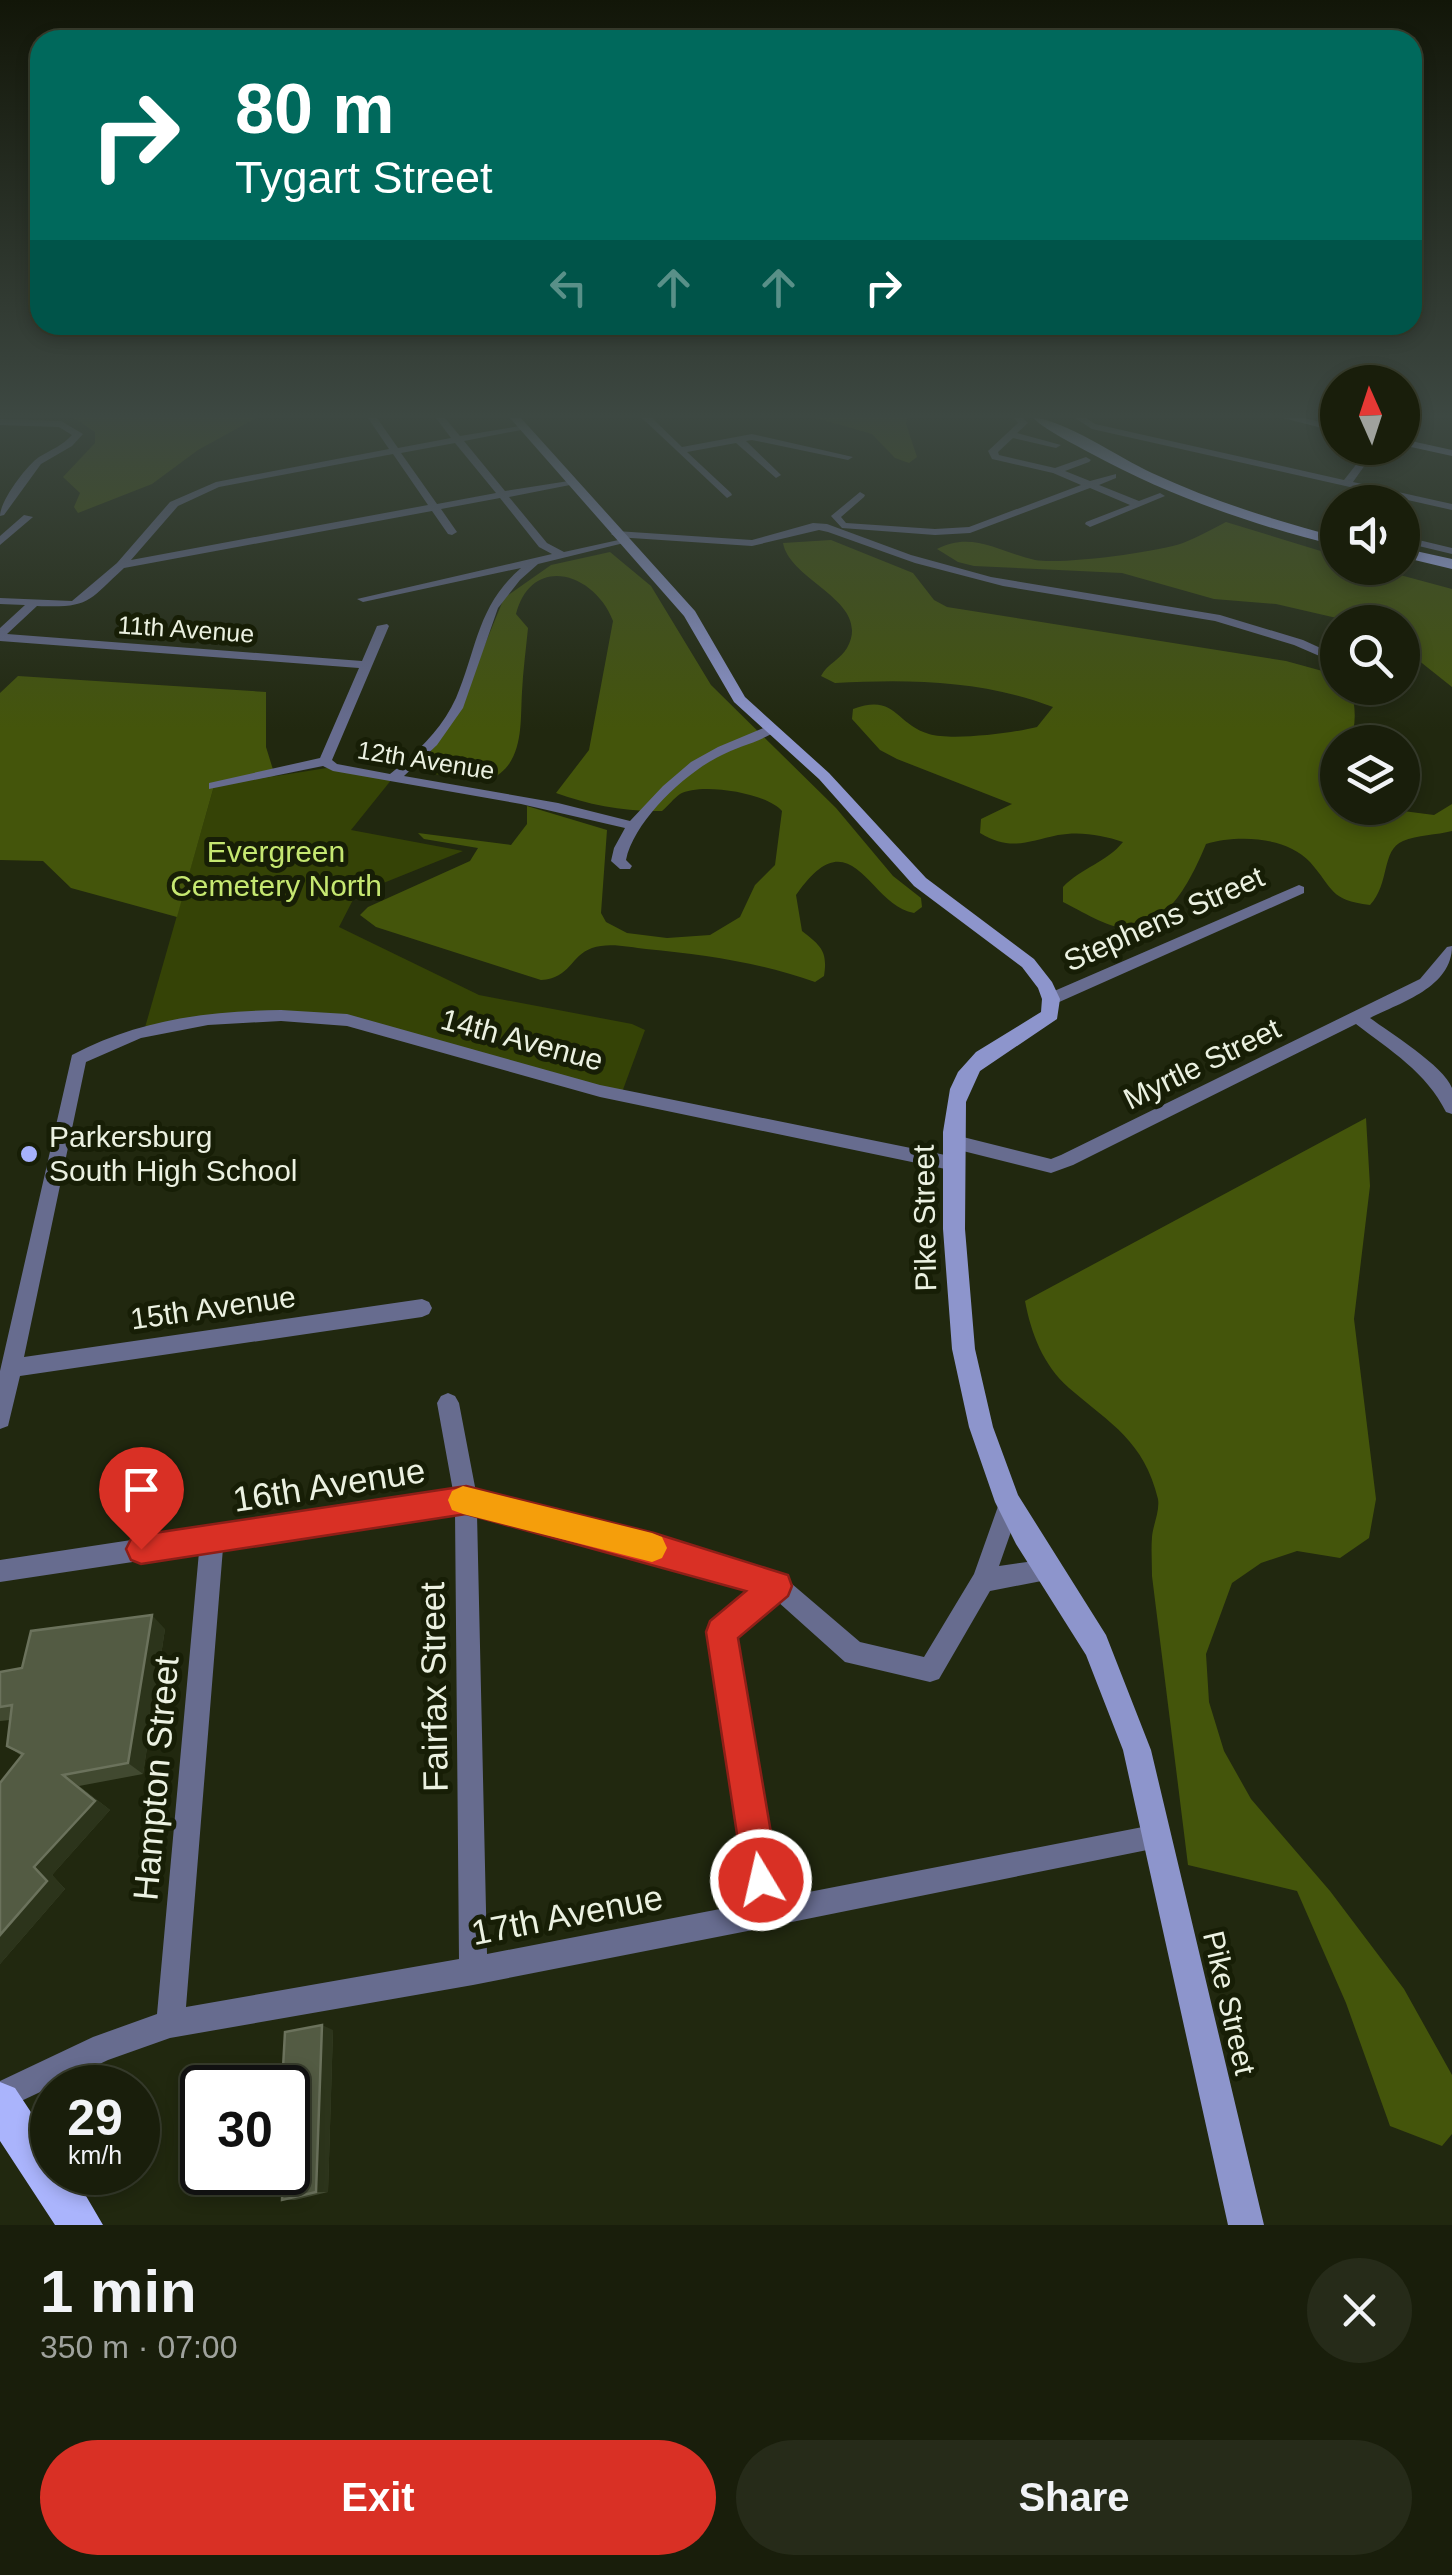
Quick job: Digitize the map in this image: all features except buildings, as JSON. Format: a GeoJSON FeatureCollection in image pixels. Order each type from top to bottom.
{"type":"FeatureCollection","features":[{"type":"Feature","properties":{"kind":"main road"},"geometry":{"type":"LineString","coordinates":[[605,522],[690,614],[739,699],[824,776],[920,882],[1028,963],[1051,999]]}},
{"type":"Feature","properties":{"kind":"main road"},"geometry":{"type":"LineString","coordinates":[[1264,522],[1320,535]]}},
{"type":"Feature","properties":{"kind":"main road"},"geometry":{"type":"LineString","coordinates":[[1284,522],[1320,533]]}},
{"type":"Feature","properties":{"kind":"main road"},"geometry":{"type":"LineString","coordinates":[[1420,559],[1452,567]]}},
{"type":"Feature","properties":{"kind":"main road","name":"Pike Street"},"geometry":{"type":"LineString","coordinates":[[1051,999],[1050,1014],[1040,1024],[993,1051],[964,1078],[958,1104],[953,1248],[960,1319],[973,1396],[992,1464],[1009,1506],[1090,1634],[1112,1680],[1137,1750],[1246,2225]]}},
{"type":"Feature","properties":{"kind":"main road"},"geometry":{"type":"LineString","coordinates":[[0,2100],[82,2225]]}},
{"type":"Feature","properties":{"kind":"street"},"geometry":{"type":"LineString","coordinates":[[0,542],[22,522]]}},
{"type":"Feature","properties":{"kind":"street"},"geometry":{"type":"LineString","coordinates":[[0,601],[74,604],[121,565],[159,522]]}},
{"type":"Feature","properties":{"kind":"street"},"geometry":{"type":"LineString","coordinates":[[121,565],[360,522]]}},
{"type":"Feature","properties":{"kind":"street"},"geometry":{"type":"LineString","coordinates":[[445,522],[452,532]]}},
{"type":"Feature","properties":{"kind":"street"},"geometry":{"type":"LineString","coordinates":[[524,522],[542,544],[562,555]]}},
{"type":"Feature","properties":{"kind":"street"},"geometry":{"type":"LineString","coordinates":[[362,599],[562,555],[619,538],[752,543],[813,526],[935,532],[970,530],[992,522]]}},
{"type":"Feature","properties":{"kind":"street"},"geometry":{"type":"LineString","coordinates":[[1090,524],[1095,522]]}},
{"type":"Feature","properties":{"kind":"street"},"geometry":{"type":"LineString","coordinates":[[813,526],[862,536],[905,557],[1001,582],[1168,605],[1279,634],[1320,652]]}},
{"type":"Feature","properties":{"kind":"street"},"geometry":{"type":"LineString","coordinates":[[1420,543],[1452,551]]}},
{"type":"Feature","properties":{"kind":"street"},"geometry":{"type":"LineString","coordinates":[[392,779],[440,736],[462,698],[493,602],[534,561]]}},
{"type":"Feature","properties":{"kind":"street"},"geometry":{"type":"LineString","coordinates":[[0,636],[34,603]]}},
{"type":"Feature","properties":{"kind":"street"},"geometry":{"type":"LineString","coordinates":[[326,761],[383,626]]}},
{"type":"Feature","properties":{"kind":"street","name":"11th Avenue"},"geometry":{"type":"LineString","coordinates":[[0,636],[368,665]]}},
{"type":"Feature","properties":{"kind":"street"},"geometry":{"type":"LineString","coordinates":[[625,866],[618,860],[618,851],[632,826],[706,758],[772,730]]}},
{"type":"Feature","properties":{"kind":"street","name":"12th Avenue"},"geometry":{"type":"LineString","coordinates":[[214,786],[326,761],[392,779],[545,803],[632,826]]}},
{"type":"Feature","properties":{"kind":"street","name":"Stephens Street"},"geometry":{"type":"LineString","coordinates":[[1051,999],[1299,890]]}},
{"type":"Feature","properties":{"kind":"street","name":"Myrtle Street"},"geometry":{"type":"LineString","coordinates":[[955,1153],[1051,1166],[1426,984],[1452,951]]}},
{"type":"Feature","properties":{"kind":"street","name":"14th Avenue"},"geometry":{"type":"LineString","coordinates":[[12,1368],[78,1059],[124,1035],[196,1022],[311,1016],[346,1020],[600,1091],[955,1153]]}},
{"type":"Feature","properties":{"kind":"street"},"geometry":{"type":"LineString","coordinates":[[1360,1018],[1430,1074],[1448,1093],[1452,1107]]}},
{"type":"Feature","properties":{"kind":"street","name":"15th Avenue"},"geometry":{"type":"LineString","coordinates":[[12,1368],[422,1308]]}},
{"type":"Feature","properties":{"kind":"street"},"geometry":{"type":"LineString","coordinates":[[0,1420],[12,1368]]}},
{"type":"Feature","properties":{"kind":"street","name":"Fairfax Street"},"geometry":{"type":"LineString","coordinates":[[448,1403],[466,1500],[473,1971]]}},
{"type":"Feature","properties":{"kind":"street","name":"16th Avenue"},"geometry":{"type":"LineString","coordinates":[[0,1571],[466,1500],[654,1548],[777,1586],[854,1652],[930,1670],[983,1580],[1009,1506]]}},
{"type":"Feature","properties":{"kind":"street","name":"Hampton Street"},"geometry":{"type":"LineString","coordinates":[[170,2024],[212,1538]]}},
{"type":"Feature","properties":{"kind":"street"},"geometry":{"type":"LineString","coordinates":[[983,1580],[1050,1570]]}},
{"type":"Feature","properties":{"kind":"street"},"geometry":{"type":"LineString","coordinates":[[767,1916],[721,1632],[777,1586]]}},
{"type":"Feature","properties":{"kind":"street","name":"17th Avenue"},"geometry":{"type":"LineString","coordinates":[[0,2100],[103,2047],[170,2024],[767,1916],[1158,1838]]}},
{"type":"Feature","properties":{"kind":"green space"},"geometry":{"type":"Polygon","coordinates":[[[1226,522],[1320,551],[1320,585],[1420,585],[1420,580],[1452,589],[1452,687],[1420,662],[1420,605],[1320,605],[1320,614],[1276,604],[1214,599],[1122,573],[974,566],[958,562],[937,549],[975,542],[1048,561],[1132,554],[1189,541],[1226,522]]]}},
{"type":"Feature","properties":{"kind":"green space"},"geometry":{"type":"Polygon","coordinates":[[[831,540],[913,573],[934,600],[947,607],[1286,661],[1320,670],[1320,705],[1354,705],[1355,715],[1354,725],[1320,725],[1320,825],[1420,825],[1420,813],[1434,815],[1452,804],[1452,831],[1414,837],[1396,845],[1370,905],[1339,896],[1310,862],[1288,847],[1261,840],[1232,839],[1206,844],[1178,897],[1156,918],[1129,928],[1095,919],[1063,902],[1063,887],[1123,842],[1083,834],[1018,843],[991,839],[980,833],[981,819],[1012,804],[880,750],[852,719],[853,709],[878,705],[929,734],[967,736],[1037,727],[1053,707],[972,686],[891,681],[835,683],[821,676],[847,648],[852,632],[849,617],[789,557],[783,543],[831,540]]]}},
{"type":"Feature","properties":{"kind":"green space"},"geometry":{"type":"Polygon","coordinates":[[[610,552],[651,586],[711,685],[836,808],[893,876],[921,898],[922,907],[914,913],[898,907],[846,863],[832,863],[815,872],[796,895],[802,931],[824,955],[824,976],[815,982],[732,960],[612,945],[592,948],[559,975],[541,980],[376,927],[360,915],[368,907],[470,861],[478,848],[424,839],[418,833],[511,845],[527,824],[527,806],[607,830],[601,913],[606,922],[627,933],[667,938],[710,935],[740,917],[755,885],[775,865],[782,811],[774,805],[718,789],[680,794],[662,811],[595,804],[556,793],[589,750],[613,621],[604,604],[579,582],[549,577],[535,583],[524,595],[516,614],[528,628],[520,731],[508,766],[486,781],[420,772],[481,654],[504,598],[551,565],[610,552]]]}},
{"type":"Feature","properties":{"kind":"green space"},"geometry":{"type":"Polygon","coordinates":[[[18,676],[266,692],[266,747],[275,776],[214,786],[177,917],[71,888],[43,861],[0,860],[0,693],[18,676]]]}},
{"type":"Feature","properties":{"kind":"green space","name":"Evergreen Cemetery North"},"geometry":{"type":"Polygon","coordinates":[[[333,767],[392,779],[351,830],[463,851],[356,894],[339,927],[479,995],[632,1024],[645,1030],[621,1095],[347,1020],[212,1021],[144,1031],[214,786],[333,767]]]}},
{"type":"Feature","properties":{"kind":"green space"},"geometry":{"type":"Polygon","coordinates":[[[1366,1118],[1370,1186],[1354,1319],[1376,1499],[1369,1538],[1340,1558],[1297,1551],[1261,1563],[1232,1583],[1206,1654],[1209,1702],[1224,1751],[1251,1799],[1330,1891],[1404,1989],[1452,2075],[1452,2134],[1442,2146],[1390,2126],[1346,2003],[1297,1891],[1188,1865],[1152,1576],[1152,1537],[1158,1499],[1135,1448],[1069,1388],[1045,1359],[1025,1301],[1366,1118]]]}},
{"type":"Feature","properties":{"kind":"slow traffic"},"geometry":{"type":"LineString","coordinates":[[463,1500],[652,1548]]}},
{"type":"Feature","properties":{"kind":"place","name":"Parkersburg South High School"},"geometry":{"type":"Point","coordinates":[29,1154]}},
{"type":"Feature","properties":{"kind":"route"},"geometry":{"type":"LineString","coordinates":[[141,1549],[466,1500],[654,1548],[777,1586],[721,1632],[761,1880]]}}]}
